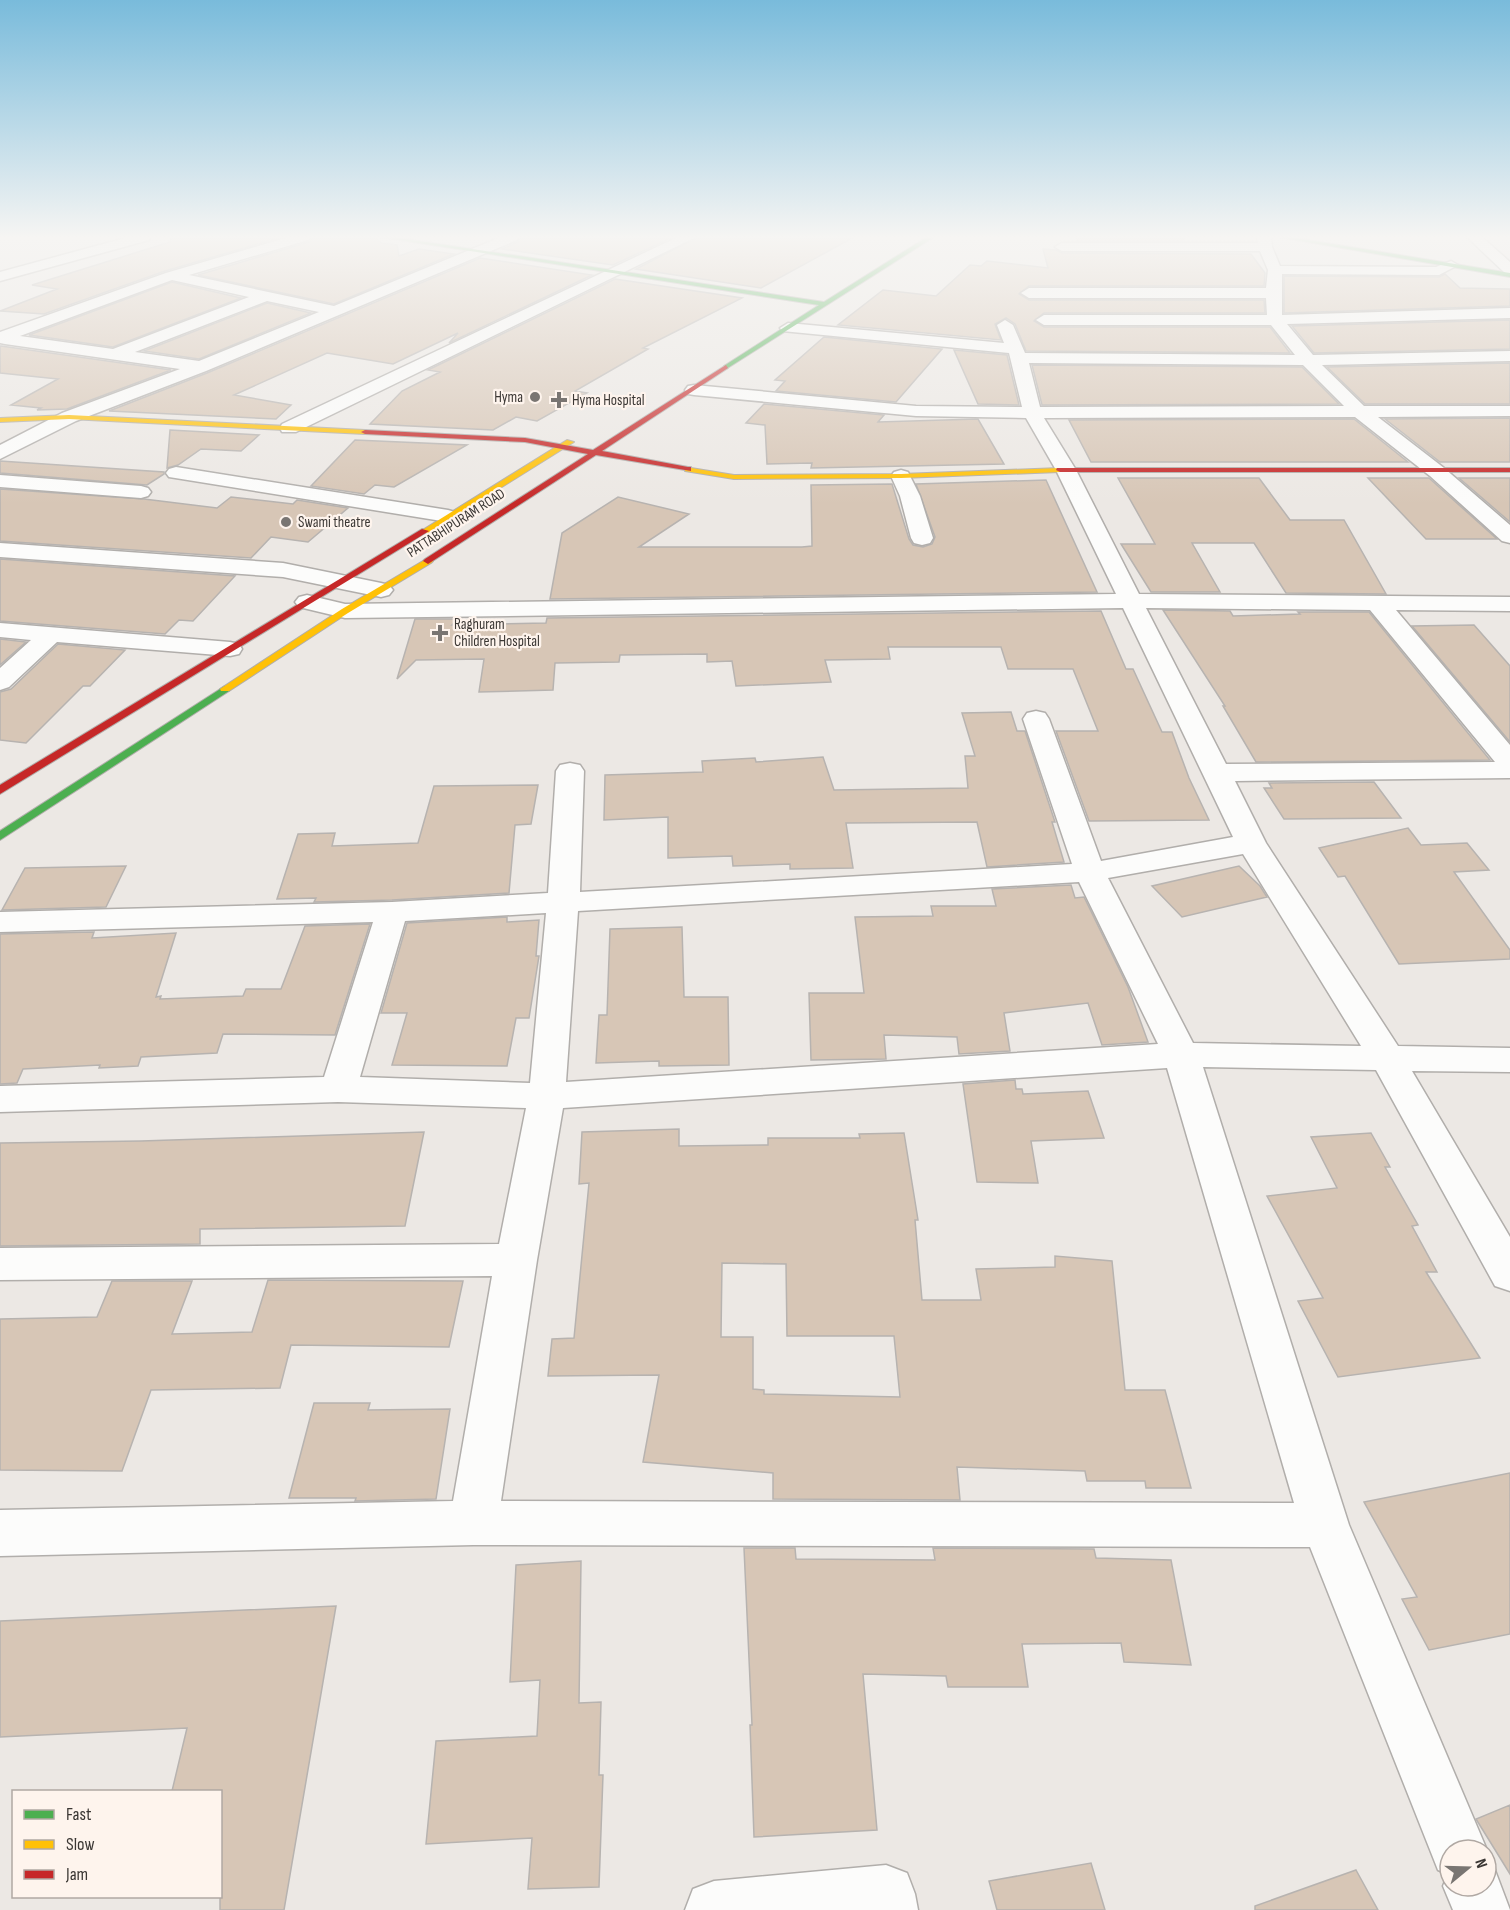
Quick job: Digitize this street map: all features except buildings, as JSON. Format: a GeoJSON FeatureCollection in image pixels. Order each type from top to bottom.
{"type":"FeatureCollection","features":[{"type":"Feature","properties":{"kind":"street"},"geometry":{"type":"LineString","coordinates":[[0,338],[33,326]]}},
{"type":"Feature","properties":{"kind":"street"},"geometry":{"type":"LineString","coordinates":[[114,355],[188,326]]}},
{"type":"Feature","properties":{"kind":"street"},"geometry":{"type":"LineString","coordinates":[[0,453],[69,417],[200,367],[295,326]]}},
{"type":"Feature","properties":{"kind":"street"},"geometry":{"type":"LineString","coordinates":[[289,428],[501,326]]}},
{"type":"Feature","properties":{"kind":"street","name":"PATTABHIPURAM ROAD"},"geometry":{"type":"LineString","coordinates":[[0,836],[345,611],[594,454],[791,326]]}},
{"type":"Feature","properties":{"kind":"street"},"geometry":{"type":"LineString","coordinates":[[1280,326],[1308,360],[1359,411],[1437,472],[1510,536]]}},
{"type":"Feature","properties":{"kind":"street"},"geometry":{"type":"LineString","coordinates":[[788,328],[1013,344],[1308,360],[1510,356]]}},
{"type":"Feature","properties":{"kind":"street"},"geometry":{"type":"LineString","coordinates":[[0,338],[200,367]]}},
{"type":"Feature","properties":{"kind":"street"},"geometry":{"type":"LineString","coordinates":[[1013,344],[1032,413],[1066,470],[1251,843],[1387,1058],[1510,1274]]}},
{"type":"Feature","properties":{"kind":"street"},"geometry":{"type":"LineString","coordinates":[[694,390],[916,411],[1032,413],[1510,411]]}},
{"type":"Feature","properties":{"kind":"street"},"geometry":{"type":"LineString","coordinates":[[0,420],[69,417],[525,440],[734,477],[901,476],[1066,470],[1437,472],[1510,470]]}},
{"type":"Feature","properties":{"kind":"street","name":"PATTABHIPURAM ROAD"},"geometry":{"type":"LineString","coordinates":[[0,790],[580,436]]}},
{"type":"Feature","properties":{"kind":"street"},"geometry":{"type":"LineString","coordinates":[[176,473],[448,516]]}},
{"type":"Feature","properties":{"kind":"street"},"geometry":{"type":"LineString","coordinates":[[901,476],[910,496],[922,538]]}},
{"type":"Feature","properties":{"kind":"street"},"geometry":{"type":"LineString","coordinates":[[0,481],[141,492]]}},
{"type":"Feature","properties":{"kind":"street"},"geometry":{"type":"LineString","coordinates":[[0,550],[283,570],[381,590]]}},
{"type":"Feature","properties":{"kind":"street"},"geometry":{"type":"LineString","coordinates":[[307,602],[345,611],[1132,601],[1510,604]]}},
{"type":"Feature","properties":{"kind":"street"},"geometry":{"type":"LineString","coordinates":[[1377,603],[1510,762]]}},
{"type":"Feature","properties":{"kind":"street"},"geometry":{"type":"LineString","coordinates":[[0,630],[230,650]]}},
{"type":"Feature","properties":{"kind":"street"},"geometry":{"type":"LineString","coordinates":[[0,682],[53,633]]}},
{"type":"Feature","properties":{"kind":"street"},"geometry":{"type":"LineString","coordinates":[[1036,719],[1090,872],[1181,1055],[1325,1525],[1453,1838]]}},
{"type":"Feature","properties":{"kind":"street"},"geometry":{"type":"LineString","coordinates":[[1218,773],[1510,770]]}},
{"type":"Feature","properties":{"kind":"street"},"geometry":{"type":"LineString","coordinates":[[474,1523],[516,1260],[547,1096],[568,844],[570,771]]}},
{"type":"Feature","properties":{"kind":"street"},"geometry":{"type":"LineString","coordinates":[[0,922],[392,912],[1090,872],[1251,843]]}},
{"type":"Feature","properties":{"kind":"street"},"geometry":{"type":"LineString","coordinates":[[338,1089],[392,912]]}},
{"type":"Feature","properties":{"kind":"street"},"geometry":{"type":"LineString","coordinates":[[0,1099],[338,1089],[547,1096],[1181,1055],[1510,1060]]}},
{"type":"Feature","properties":{"kind":"street"},"geometry":{"type":"LineString","coordinates":[[0,1264],[516,1260]]}},
{"type":"Feature","properties":{"kind":"street"},"geometry":{"type":"LineString","coordinates":[[0,1533],[474,1523],[1325,1525]]}},
{"type":"Feature","properties":{"kind":"street"},"geometry":{"type":"LineString","coordinates":[[714,1910],[886,1894],[889,1910]]}},
{"type":"Feature","properties":{"kind":"traffic: fast"},"geometry":{"type":"LineString","coordinates":[[726,367],[790,326]]}},
{"type":"Feature","properties":{"kind":"traffic: fast"},"geometry":{"type":"LineString","coordinates":[[0,836],[225,689]]}},
{"type":"Feature","properties":{"kind":"traffic: slow"},"geometry":{"type":"LineString","coordinates":[[0,420],[69,417],[365,432]]}},
{"type":"Feature","properties":{"kind":"traffic: slow"},"geometry":{"type":"LineString","coordinates":[[425,531],[570,442]]}},
{"type":"Feature","properties":{"kind":"traffic: slow"},"geometry":{"type":"LineString","coordinates":[[688,469],[734,477],[901,476],[1060,470]]}},
{"type":"Feature","properties":{"kind":"traffic: slow"},"geometry":{"type":"LineString","coordinates":[[225,689],[345,611],[428,561]]}},
{"type":"Feature","properties":{"kind":"traffic: jam"},"geometry":{"type":"LineString","coordinates":[[428,561],[726,367]]}},
{"type":"Feature","properties":{"kind":"traffic: jam"},"geometry":{"type":"LineString","coordinates":[[365,432],[525,440],[688,469]]}},
{"type":"Feature","properties":{"kind":"traffic: jam"},"geometry":{"type":"LineString","coordinates":[[1060,470],[1510,470]]}},
{"type":"Feature","properties":{"kind":"traffic: jam"},"geometry":{"type":"LineString","coordinates":[[0,790],[425,531]]}},
{"type":"Feature","properties":{"kind":"place","name":"Hyma"},"geometry":{"type":"Point","coordinates":[535,397]}},
{"type":"Feature","properties":{"kind":"place","name":"Hyma Hospital"},"geometry":{"type":"Point","coordinates":[559,400]}},
{"type":"Feature","properties":{"kind":"place","name":"Swami theatre"},"geometry":{"type":"Point","coordinates":[286,522]}},
{"type":"Feature","properties":{"kind":"place","name":"Raghuram Children Hospital"},"geometry":{"type":"Point","coordinates":[440,633]}}]}
